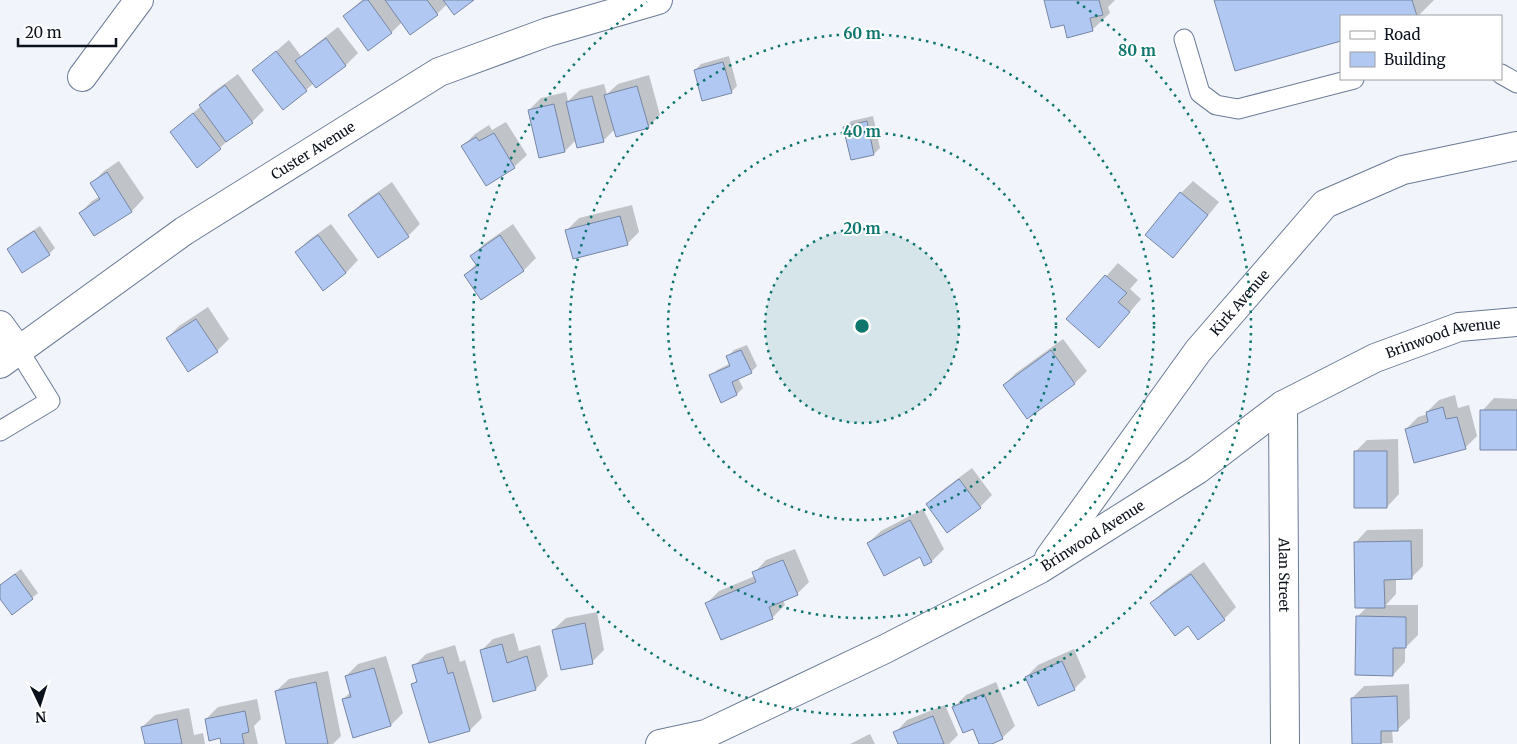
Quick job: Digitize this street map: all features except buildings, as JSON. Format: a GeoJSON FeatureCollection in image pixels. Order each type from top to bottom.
{"type":"FeatureCollection","features":[{"type":"Feature","properties":{"kind":"street"},"geometry":{"type":"LineString","coordinates":[[82,77],[139,0]]}},
{"type":"Feature","properties":{"kind":"street","name":"Custer Avenue"},"geometry":{"type":"LineString","coordinates":[[9,357],[184,231],[439,72],[548,32],[658,0]]}},
{"type":"Feature","properties":{"kind":"street","name":"Kirk Avenue"},"geometry":{"type":"LineString","coordinates":[[1040,569],[1198,351],[1326,204],[1403,170],[1517,146]]}},
{"type":"Feature","properties":{"kind":"street","name":"Brinwood Avenue"},"geometry":{"type":"LineString","coordinates":[[660,744],[706,734],[885,649],[1040,569],[1197,470],[1283,405],[1375,358],[1459,327],[1517,322]]}},
{"type":"Feature","properties":{"kind":"street"},"geometry":{"type":"LineString","coordinates":[[0,325],[9,357]]}},
{"type":"Feature","properties":{"kind":"street","name":"Alan Street"},"geometry":{"type":"LineString","coordinates":[[1283,405],[1285,744]]}},
{"type":"Feature","properties":{"kind":"lane"},"geometry":{"type":"LineString","coordinates":[[1184,39],[1200,93],[1216,105],[1238,109],[1350,80]]}},
{"type":"Feature","properties":{"kind":"lane"},"geometry":{"type":"LineString","coordinates":[[1502,75],[1517,83]]}},
{"type":"Feature","properties":{"kind":"lane"},"geometry":{"type":"LineString","coordinates":[[0,431],[50,401],[9,357]]}}]}
